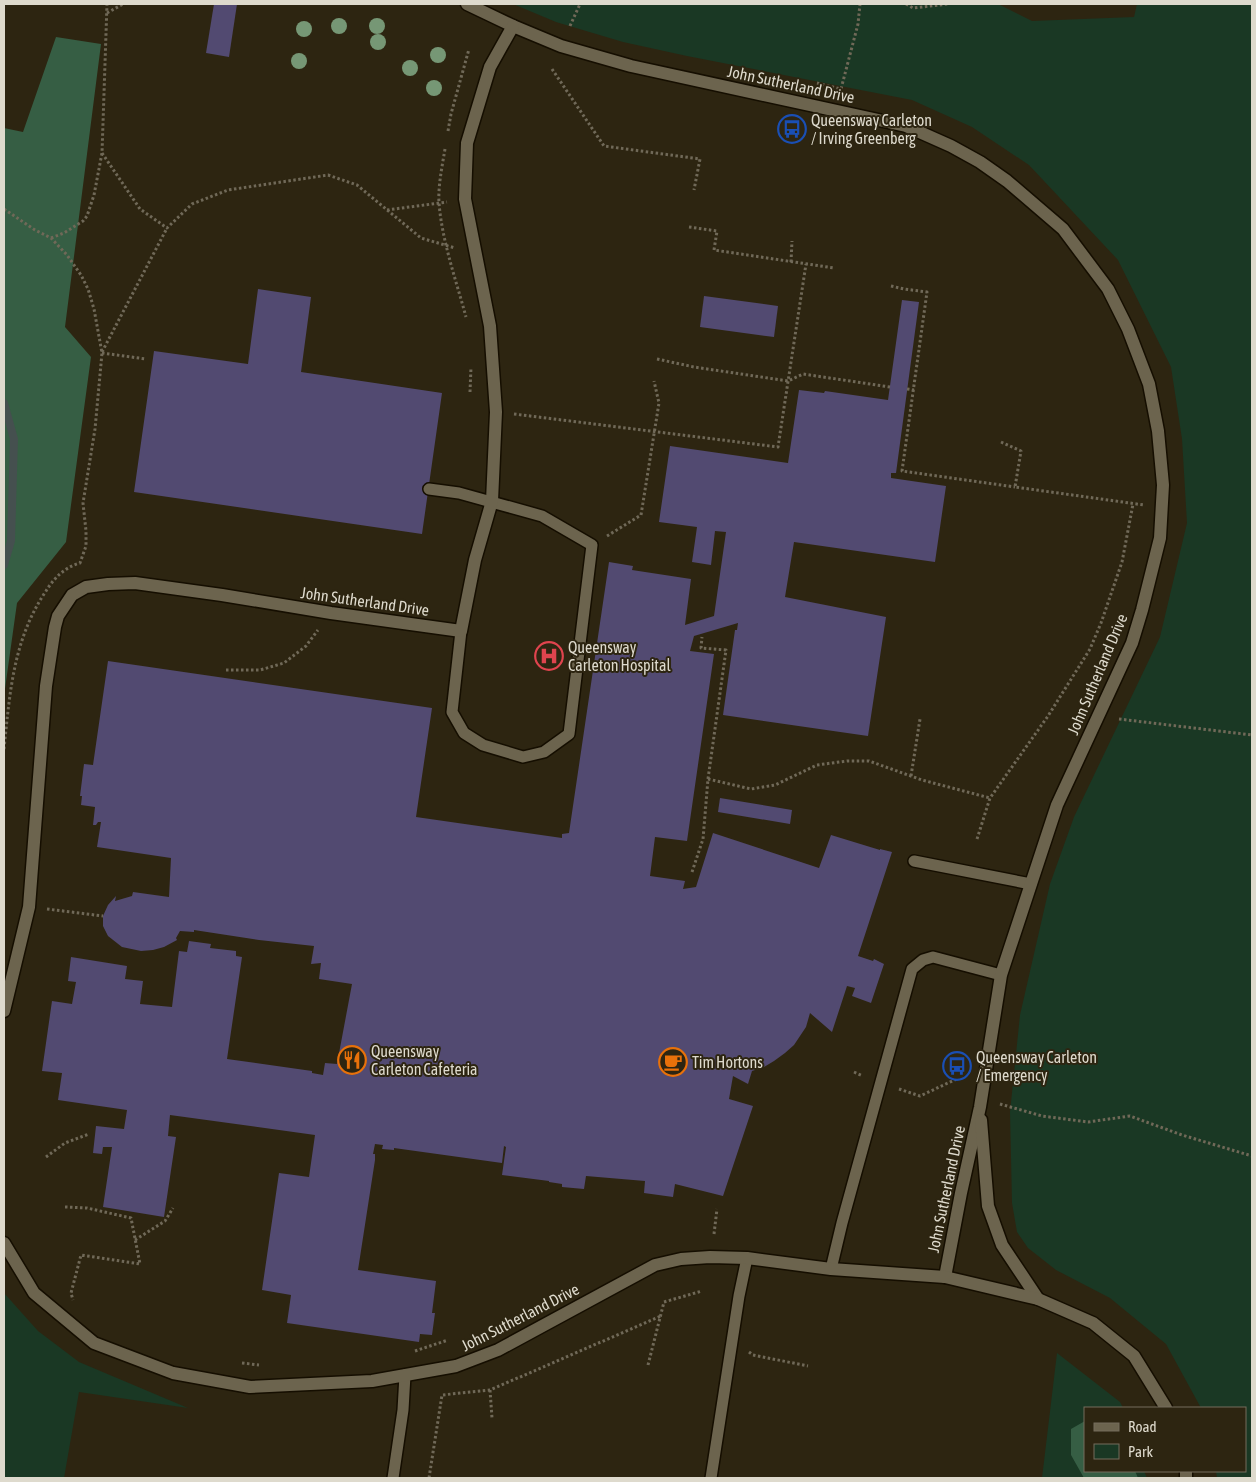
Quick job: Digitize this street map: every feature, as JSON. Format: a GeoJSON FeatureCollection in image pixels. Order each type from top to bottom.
{"type":"FeatureCollection","features":[{"type":"Feature","properties":{"kind":"street","name":"John Sutherland Drive"},"geometry":{"type":"LineString","coordinates":[[467,4],[561,46],[631,66],[906,126],[952,146],[980,162],[1007,181],[1063,229],[1108,289],[1128,329],[1149,384],[1156,422],[1163,485],[1160,538],[1132,643],[1057,805],[1001,975],[980,1107],[945,1277]]}},
{"type":"Feature","properties":{"kind":"street"},"geometry":{"type":"LineString","coordinates":[[461,631],[475,560],[492,501],[496,412],[490,326],[465,199],[467,143],[490,68],[513,26]]}},
{"type":"Feature","properties":{"kind":"street","name":"John Sutherland Drive"},"geometry":{"type":"LineString","coordinates":[[4,1011],[29,907],[46,686],[55,627],[58,616],[72,595],[86,587],[108,584],[135,584],[222,595],[331,613],[461,631]]}},
{"type":"Feature","properties":{"kind":"street","name":"John Sutherland Drive"},"geometry":{"type":"LineString","coordinates":[[980,1107],[988,1206],[1002,1245],[1038,1299]]}},
{"type":"Feature","properties":{"kind":"street","name":"John Sutherland Drive"},"geometry":{"type":"LineString","coordinates":[[4,1244],[34,1293],[94,1343],[173,1373],[250,1387],[372,1381],[456,1366],[498,1350],[655,1265],[681,1259],[710,1257],[747,1258],[831,1269],[945,1277],[1038,1299],[1093,1323],[1134,1356],[1165,1407]]}},
{"type":"Feature","properties":{"kind":"lane"},"geometry":{"type":"LineString","coordinates":[[428,489],[459,493],[542,516],[592,545],[569,734],[544,752],[523,758],[483,745],[464,733],[452,712],[461,631]]}},
{"type":"Feature","properties":{"kind":"lane"},"geometry":{"type":"LineString","coordinates":[[914,861],[1030,884]]}},
{"type":"Feature","properties":{"kind":"lane"},"geometry":{"type":"LineString","coordinates":[[831,1269],[912,969],[923,960],[933,957],[1001,975]]}},
{"type":"Feature","properties":{"kind":"lane"},"geometry":{"type":"LineString","coordinates":[[711,1478],[732,1340],[747,1258]]}},
{"type":"Feature","properties":{"kind":"lane"},"geometry":{"type":"LineString","coordinates":[[393,1478],[403,1410],[405,1375]]}},
{"type":"Feature","properties":{"kind":"path"},"geometry":{"type":"LineString","coordinates":[[52,238],[70,229],[87,216],[94,195],[102,153],[107,4]]}},
{"type":"Feature","properties":{"kind":"path"},"geometry":{"type":"LineString","coordinates":[[107,14],[123,4]]}},
{"type":"Feature","properties":{"kind":"path"},"geometry":{"type":"LineString","coordinates":[[570,26],[580,4]]}},
{"type":"Feature","properties":{"kind":"path"},"geometry":{"type":"LineString","coordinates":[[817,83],[841,89],[858,24],[860,4]]}},
{"type":"Feature","properties":{"kind":"path"},"geometry":{"type":"LineString","coordinates":[[906,4],[913,8],[948,4]]}},
{"type":"Feature","properties":{"kind":"path"},"geometry":{"type":"LineString","coordinates":[[552,69],[604,146],[700,159],[694,190]]}},
{"type":"Feature","properties":{"kind":"path"},"geometry":{"type":"LineString","coordinates":[[102,153],[140,209],[167,228]]}},
{"type":"Feature","properties":{"kind":"path"},"geometry":{"type":"LineString","coordinates":[[102,353],[167,228],[192,204],[228,190],[328,175],[357,185],[421,238],[476,254]]}},
{"type":"Feature","properties":{"kind":"path"},"geometry":{"type":"LineString","coordinates":[[387,210],[465,199]]}},
{"type":"Feature","properties":{"kind":"path"},"geometry":{"type":"LineString","coordinates":[[4,209],[52,238],[77,269],[88,290],[94,309],[102,353],[95,429],[83,503],[86,546],[80,563],[67,568],[54,580],[27,623],[20,644],[13,677],[4,748]]}},
{"type":"Feature","properties":{"kind":"path"},"geometry":{"type":"LineString","coordinates":[[689,227],[717,230],[714,250],[834,268]]}},
{"type":"Feature","properties":{"kind":"path"},"geometry":{"type":"LineString","coordinates":[[791,262],[792,241]]}},
{"type":"Feature","properties":{"kind":"path"},"geometry":{"type":"LineString","coordinates":[[533,417],[778,447],[806,264]]}},
{"type":"Feature","properties":{"kind":"path"},"geometry":{"type":"LineString","coordinates":[[892,286],[927,292],[902,471],[1162,508]]}},
{"type":"Feature","properties":{"kind":"path"},"geometry":{"type":"LineString","coordinates":[[102,353],[146,359]]}},
{"type":"Feature","properties":{"kind":"path"},"geometry":{"type":"LineString","coordinates":[[657,359],[694,367],[788,381],[803,374],[890,387]]}},
{"type":"Feature","properties":{"kind":"path"},"geometry":{"type":"LineString","coordinates":[[592,545],[641,515],[659,403],[654,380]]}},
{"type":"Feature","properties":{"kind":"path"},"geometry":{"type":"LineString","coordinates":[[908,389],[914,390]]}},
{"type":"Feature","properties":{"kind":"path"},"geometry":{"type":"LineString","coordinates":[[1001,442],[1021,450],[1015,487]]}},
{"type":"Feature","properties":{"kind":"path"},"geometry":{"type":"LineString","coordinates":[[977,839],[990,798],[1048,716],[1090,649],[1122,562],[1133,504]]}},
{"type":"Feature","properties":{"kind":"path"},"geometry":{"type":"LineString","coordinates":[[226,670],[260,670],[284,663],[306,646],[331,613]]}},
{"type":"Feature","properties":{"kind":"path"},"geometry":{"type":"LineString","coordinates":[[692,872],[702,839],[708,779],[726,650],[701,648],[702,637]]}},
{"type":"Feature","properties":{"kind":"path"},"geometry":{"type":"LineString","coordinates":[[1099,716],[1252,734]]}},
{"type":"Feature","properties":{"kind":"path"},"geometry":{"type":"LineString","coordinates":[[910,776],[920,719]]}},
{"type":"Feature","properties":{"kind":"path"},"geometry":{"type":"LineString","coordinates":[[708,779],[751,789],[775,785],[818,764],[869,761],[922,780],[990,798]]}},
{"type":"Feature","properties":{"kind":"path"},"geometry":{"type":"LineString","coordinates":[[29,907],[103,916]]}},
{"type":"Feature","properties":{"kind":"path"},"geometry":{"type":"LineString","coordinates":[[854,1072],[920,1096],[963,1076]]}},
{"type":"Feature","properties":{"kind":"path"},"geometry":{"type":"LineString","coordinates":[[1000,1104],[1042,1116],[1088,1122],[1130,1116],[1182,1135],[1252,1156]]}},
{"type":"Feature","properties":{"kind":"path"},"geometry":{"type":"LineString","coordinates":[[46,1158],[65,1143],[89,1134]]}},
{"type":"Feature","properties":{"kind":"path"},"geometry":{"type":"LineString","coordinates":[[65,1207],[88,1208],[131,1218],[140,1264],[81,1255],[72,1293],[73,1303]]}},
{"type":"Feature","properties":{"kind":"path"},"geometry":{"type":"LineString","coordinates":[[135,1240],[165,1221],[172,1208]]}},
{"type":"Feature","properties":{"kind":"path"},"geometry":{"type":"LineString","coordinates":[[714,1234],[717,1209]]}},
{"type":"Feature","properties":{"kind":"path"},"geometry":{"type":"LineString","coordinates":[[648,1365],[664,1302],[702,1291]]}},
{"type":"Feature","properties":{"kind":"path"},"geometry":{"type":"LineString","coordinates":[[429,1478],[442,1395],[490,1390],[660,1316]]}},
{"type":"Feature","properties":{"kind":"path"},"geometry":{"type":"LineString","coordinates":[[408,1354],[448,1340]]}},
{"type":"Feature","properties":{"kind":"path"},"geometry":{"type":"LineString","coordinates":[[732,1340],[753,1355],[808,1366]]}},
{"type":"Feature","properties":{"kind":"path"},"geometry":{"type":"LineString","coordinates":[[238,1363],[264,1365]]}},
{"type":"Feature","properties":{"kind":"path"},"geometry":{"type":"LineString","coordinates":[[490,1390],[492,1418]]}},
{"type":"Feature","properties":{"kind":"green space"},"geometry":{"type":"Polygon","coordinates":[[[513,4],[998,4],[1032,21],[1134,17],[1137,4],[1252,4],[1252,1478],[1217,1478],[1216,1472],[1246,1472],[1246,1407],[1200,1407],[1166,1344],[1110,1298],[1056,1270],[1028,1248],[1017,1232],[1012,1203],[1010,1112],[1020,1015],[1050,884],[1074,817],[1160,637],[1187,523],[1182,439],[1171,367],[1118,260],[1029,165],[972,127],[912,100],[623,42],[556,22],[513,4]]]}},
{"type":"Feature","properties":{"kind":"green space"},"geometry":{"type":"Polygon","coordinates":[[[56,37],[101,44],[65,327],[91,357],[66,542],[17,603],[4,696],[4,128],[23,132],[56,37]]]}},
{"type":"Feature","properties":{"kind":"green space"},"geometry":{"type":"Polygon","coordinates":[[[4,1293],[38,1331],[79,1362],[188,1408],[79,1392],[64,1478],[4,1478],[4,1293]]]}},
{"type":"Feature","properties":{"kind":"green space"},"geometry":{"type":"Polygon","coordinates":[[[1057,1353],[1120,1402],[1122,1407],[1084,1407],[1084,1472],[1144,1472],[1147,1478],[1042,1478],[1057,1353]]]}},
{"type":"Feature","properties":{"kind":"green space"},"geometry":{"type":"Polygon","coordinates":[[[1084,1422],[1084,1472],[1135,1472],[1138,1478],[1084,1478],[1071,1455],[1071,1429],[1084,1422]]]}},
{"type":"Feature","properties":{"kind":"building"},"geometry":{"type":"Polygon","coordinates":[[[214,4],[237,4],[229,57],[206,53],[214,4]]]}},
{"type":"Feature","properties":{"kind":"building"},"geometry":{"type":"Polygon","coordinates":[[[258,289],[311,297],[301,372],[442,393],[422,534],[134,492],[154,351],[248,364],[258,289]]]}},
{"type":"Feature","properties":{"kind":"building"},"geometry":{"type":"Polygon","coordinates":[[[704,296],[778,306],[774,337],[700,327],[704,296]]]}},
{"type":"Feature","properties":{"kind":"building"},"geometry":{"type":"Polygon","coordinates":[[[902,300],[919,302],[896,473],[891,473],[891,478],[946,486],[935,562],[794,542],[785,597],[886,617],[868,736],[723,715],[735,630],[737,630],[738,623],[694,636],[690,651],[714,654],[687,841],[655,837],[650,876],[685,881],[683,889],[696,887],[713,833],[819,868],[831,835],[892,852],[858,956],[873,961],[874,959],[884,964],[871,1003],[852,996],[855,988],[847,986],[832,1032],[810,1013],[806,1027],[794,1045],[774,1061],[752,1071],[748,1084],[733,1076],[729,1099],[753,1106],[723,1196],[675,1184],[673,1197],[644,1193],[645,1181],[586,1176],[584,1189],[562,1187],[562,1184],[549,1181],[502,1175],[506,1147],[504,1146],[502,1163],[394,1148],[394,1150],[382,1149],[383,1145],[375,1144],[373,1154],[375,1154],[375,1160],[358,1270],[436,1281],[432,1313],[435,1313],[432,1335],[420,1334],[419,1342],[287,1323],[291,1295],[262,1290],[279,1173],[309,1177],[315,1135],[170,1115],[168,1136],[176,1137],[164,1217],[103,1207],[112,1147],[103,1147],[102,1154],[93,1153],[96,1126],[124,1129],[127,1110],[58,1100],[62,1073],[42,1071],[52,1001],[72,1004],[76,982],[68,981],[71,957],[127,966],[125,979],[143,981],[140,1004],[172,1007],[179,951],[187,952],[189,941],[211,944],[210,948],[236,951],[236,956],[242,957],[227,1059],[312,1071],[312,1073],[323,1075],[325,1063],[337,1064],[352,984],[319,979],[321,963],[311,964],[314,946],[194,930],[194,932],[180,931],[176,938],[177,940],[164,947],[141,951],[122,947],[108,936],[103,926],[103,916],[108,905],[116,896],[115,901],[132,896],[133,892],[169,897],[171,858],[97,847],[101,822],[93,825],[95,807],[81,805],[82,796],[80,796],[84,764],[93,765],[108,661],[432,708],[416,817],[562,838],[562,834],[569,833],[609,562],[633,566],[632,570],[691,579],[685,625],[714,616],[726,532],[715,531],[711,565],[692,562],[697,527],[659,522],[670,446],[788,463],[799,390],[824,393],[825,391],[888,400],[902,300]]]}},
{"type":"Feature","properties":{"kind":"building"},"geometry":{"type":"Polygon","coordinates":[[[720,798],[792,810],[790,824],[718,812],[720,798]]]}},
{"type":"Feature","properties":{"kind":"waterway"},"geometry":{"type":"LineString","coordinates":[[4,403],[14,439],[11,541],[4,565]]}},
{"type":"Feature","properties":{"kind":"place","name":"Queensway Carleton / Irving Greenberg"},"geometry":{"type":"Point","coordinates":[792,129]}},
{"type":"Feature","properties":{"kind":"place","name":"Queensway Carleton Hospital"},"geometry":{"type":"Point","coordinates":[549,656]}},
{"type":"Feature","properties":{"kind":"place","name":"Queensway Carleton Cafeteria"},"geometry":{"type":"Point","coordinates":[352,1060]}},
{"type":"Feature","properties":{"kind":"place","name":"Tim Hortons"},"geometry":{"type":"Point","coordinates":[673,1062]}},
{"type":"Feature","properties":{"kind":"place","name":"Queensway Carleton / Emergency"},"geometry":{"type":"Point","coordinates":[957,1066]}}]}
